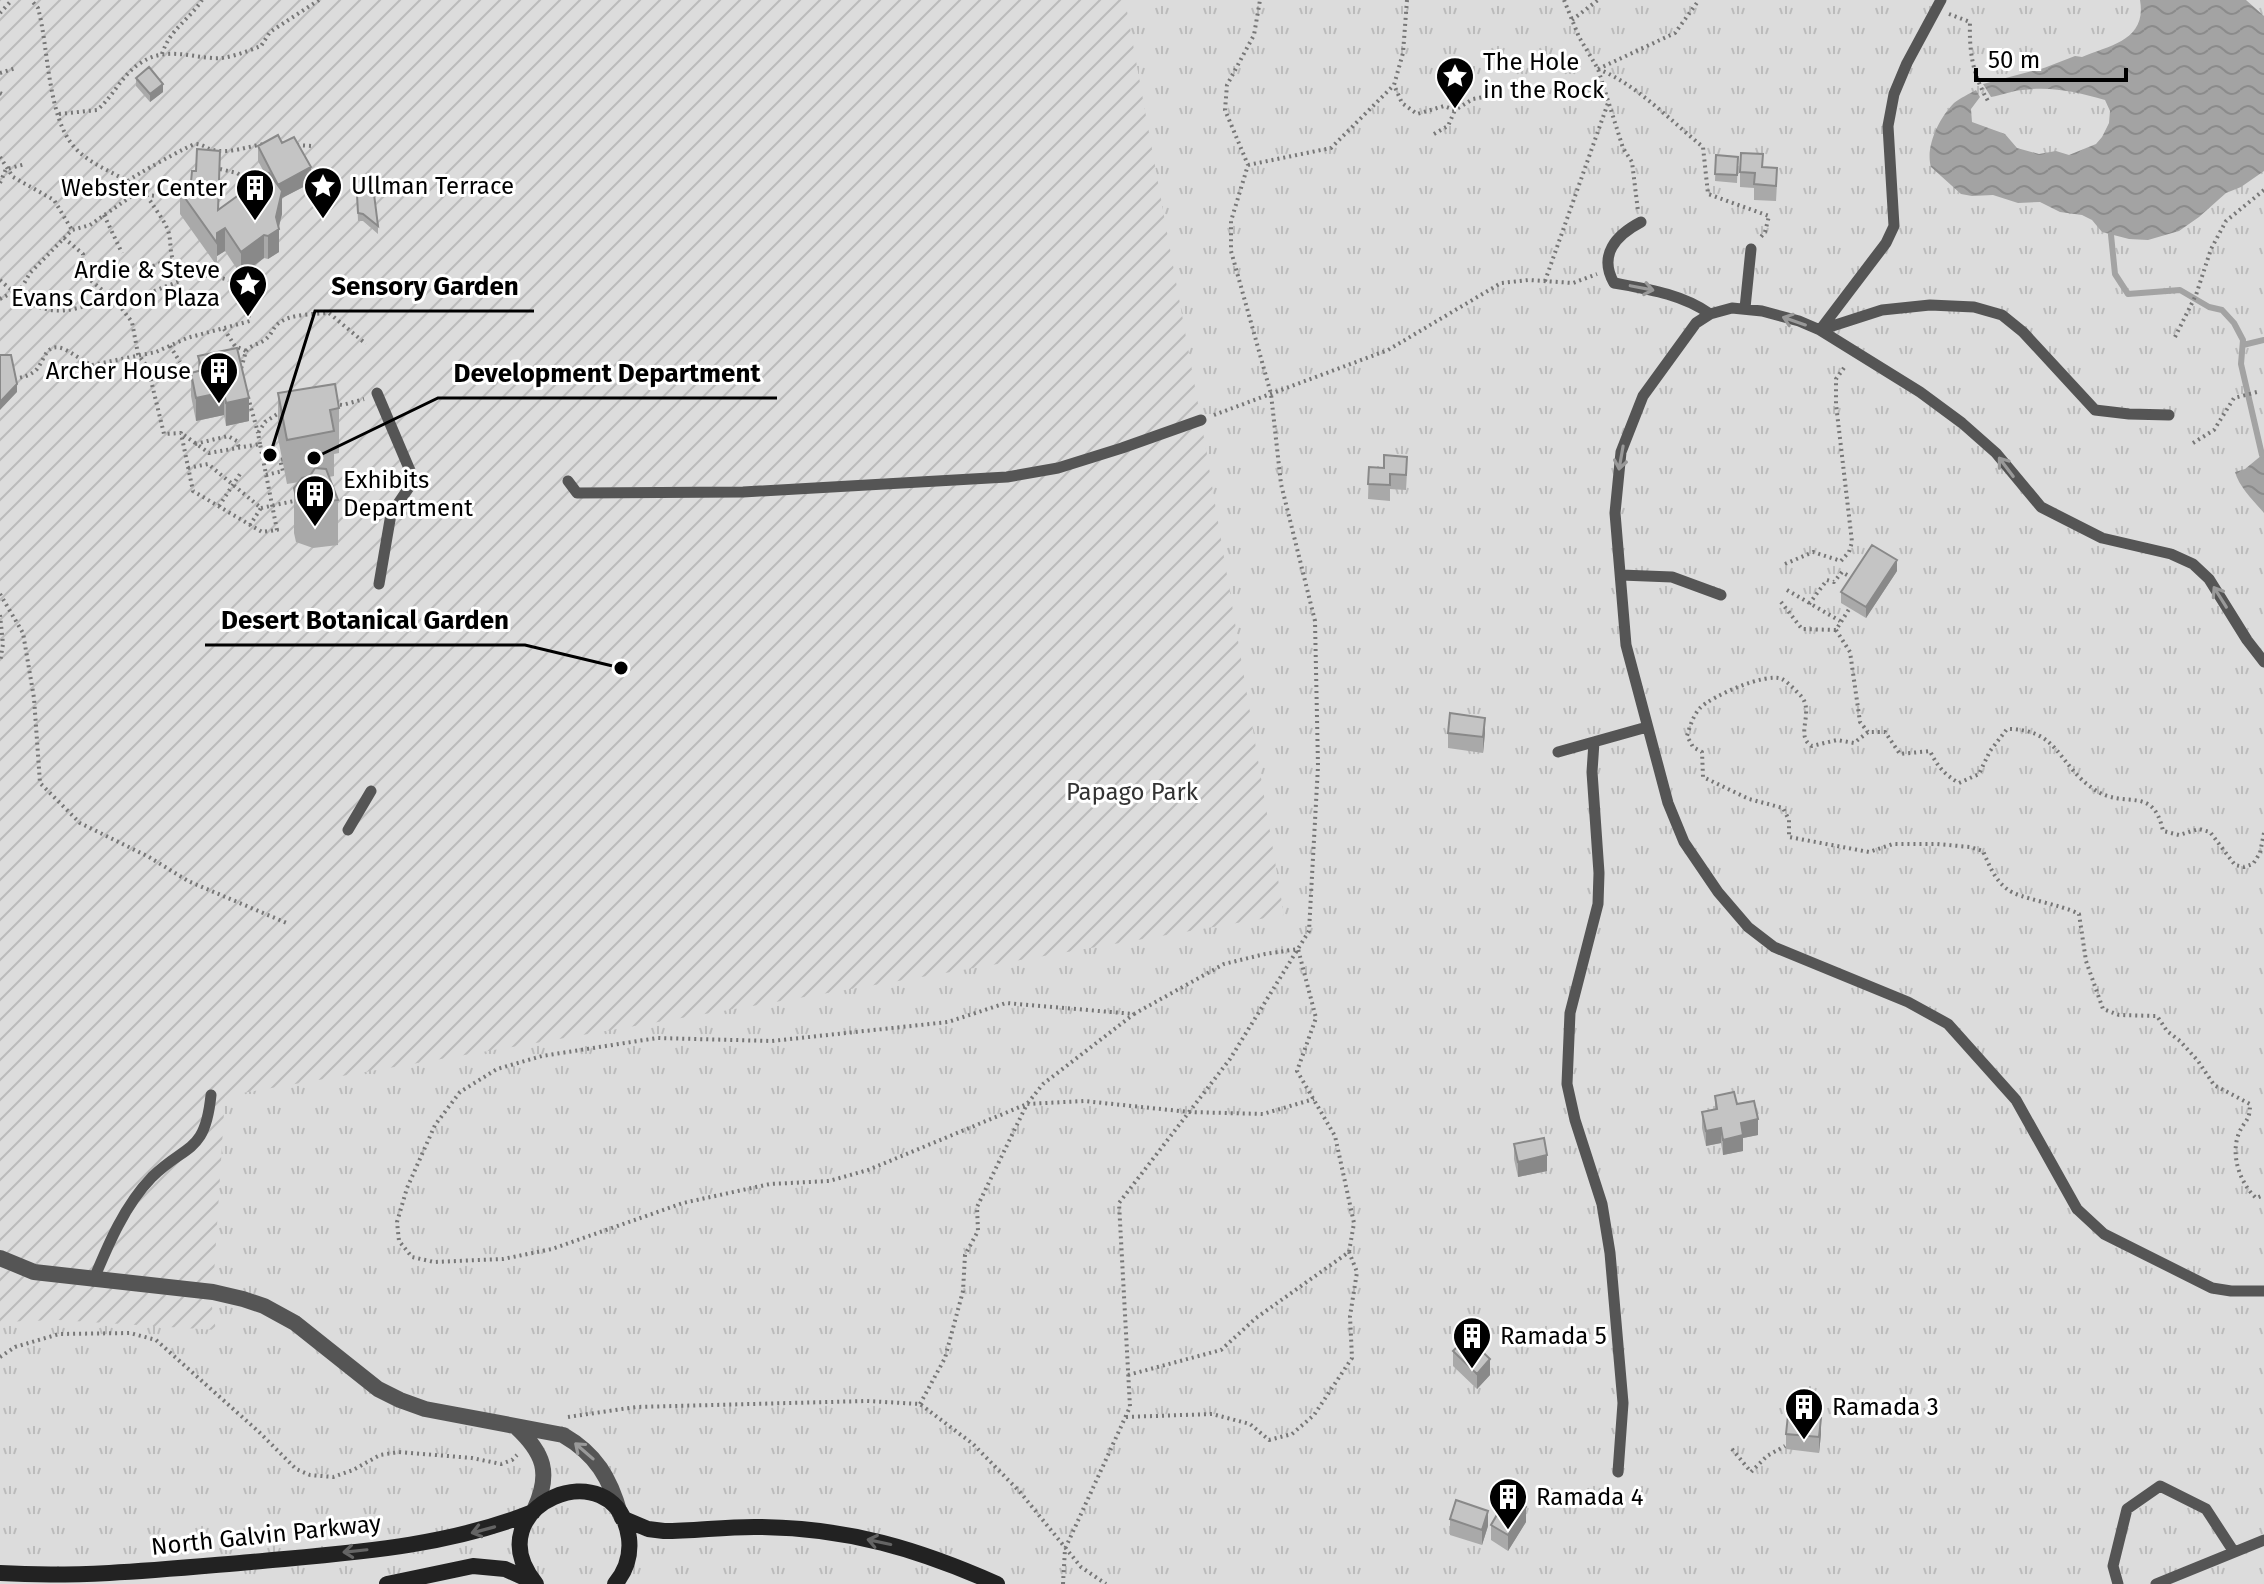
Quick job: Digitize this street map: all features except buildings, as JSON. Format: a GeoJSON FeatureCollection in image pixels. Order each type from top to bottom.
{"type":"FeatureCollection","features":[{"type":"Feature","properties":{"kind":"main road","name":"North Galvin Parkway"},"geometry":{"type":"LineString","coordinates":[[0,1573],[128,1573],[361,1551],[488,1529],[534,1510],[548,1498],[563,1492],[579,1491],[595,1495],[609,1503],[621,1516]]}},
{"type":"Feature","properties":{"kind":"main road"},"geometry":{"type":"LineString","coordinates":[[534,1510],[521,1537],[525,1568],[534,1583]]}},
{"type":"Feature","properties":{"kind":"main road"},"geometry":{"type":"LineString","coordinates":[[615,1584],[627,1566],[630,1548],[628,1530],[621,1516]]}},
{"type":"Feature","properties":{"kind":"main road"},"geometry":{"type":"LineString","coordinates":[[621,1516],[648,1529],[664,1531],[761,1527],[841,1534],[901,1546],[997,1584]]}},
{"type":"Feature","properties":{"kind":"main road"},"geometry":{"type":"LineString","coordinates":[[387,1584],[473,1566],[505,1569],[534,1583]]}},
{"type":"Feature","properties":{"kind":"street"},"geometry":{"type":"LineString","coordinates":[[0,1258],[34,1272],[213,1292],[264,1306],[295,1323],[378,1389],[400,1400],[425,1409],[563,1435],[589,1451],[604,1474],[621,1516]]}},
{"type":"Feature","properties":{"kind":"street"},"geometry":{"type":"LineString","coordinates":[[516,1427],[541,1458],[544,1484],[534,1510]]}},
{"type":"Feature","properties":{"kind":"lane"},"geometry":{"type":"LineString","coordinates":[[1820,330],[1886,243],[1894,226],[1888,126],[1894,94],[1939,4]]}},
{"type":"Feature","properties":{"kind":"lane"},"geometry":{"type":"LineString","coordinates":[[1641,222],[1625,230],[1608,253],[1606,270],[1614,283],[1655,291],[1697,305],[1710,314]]}},
{"type":"Feature","properties":{"kind":"lane"},"geometry":{"type":"LineString","coordinates":[[1745,308],[1751,249]]}},
{"type":"Feature","properties":{"kind":"lane"},"geometry":{"type":"LineString","coordinates":[[1820,330],[1882,310],[1930,305],[1974,307],[2002,315],[2023,332],[2095,410],[2169,415]]}},
{"type":"Feature","properties":{"kind":"lane"},"geometry":{"type":"LineString","coordinates":[[2264,662],[2209,579],[2193,564],[2171,554],[2102,538],[2041,507],[1996,453],[1962,423],[1920,392],[1820,330],[1787,318],[1732,308],[1710,314],[1696,323],[1643,396],[1621,452],[1615,513],[1626,645],[1668,803],[1684,842],[1718,892],[1748,927],[1791,956],[1908,1002],[1948,1024],[2016,1100],[2077,1209],[2104,1234],[2212,1288],[2264,1291]]}},
{"type":"Feature","properties":{"kind":"lane"},"geometry":{"type":"LineString","coordinates":[[372,395],[420,482],[391,514],[379,584]]}},
{"type":"Feature","properties":{"kind":"lane"},"geometry":{"type":"LineString","coordinates":[[568,481],[577,493],[743,492],[968,480],[1058,468],[1201,420]]}},
{"type":"Feature","properties":{"kind":"lane"},"geometry":{"type":"LineString","coordinates":[[1621,575],[1672,577],[1721,595]]}},
{"type":"Feature","properties":{"kind":"lane"},"geometry":{"type":"LineString","coordinates":[[1558,752],[1647,727]]}},
{"type":"Feature","properties":{"kind":"lane"},"geometry":{"type":"LineString","coordinates":[[1594,742],[1592,772],[1599,873],[1598,904],[1570,1013],[1567,1084],[1602,1204],[1610,1253],[1623,1403],[1618,1472]]}},
{"type":"Feature","properties":{"kind":"lane"},"geometry":{"type":"LineString","coordinates":[[348,830],[371,791]]}},
{"type":"Feature","properties":{"kind":"lane"},"geometry":{"type":"LineString","coordinates":[[93,1281],[113,1233],[134,1201],[152,1178],[195,1145],[206,1128],[211,1095]]}},
{"type":"Feature","properties":{"kind":"lane"},"geometry":{"type":"LineString","coordinates":[[2118,1584],[2113,1566],[2127,1509],[2160,1486],[2206,1509],[2234,1552]]}},
{"type":"Feature","properties":{"kind":"lane"},"geometry":{"type":"LineString","coordinates":[[2156,1584],[2264,1540]]}},
{"type":"Feature","properties":{"kind":"path"},"geometry":{"type":"LineString","coordinates":[[0,13],[12,0]]}},
{"type":"Feature","properties":{"kind":"path"},"geometry":{"type":"LineString","coordinates":[[13,379],[29,376],[46,351],[60,347],[92,365],[156,352],[187,338],[250,321],[243,299],[227,279],[186,272],[172,259],[165,220],[142,193],[77,150],[63,128],[41,16],[31,0]]}},
{"type":"Feature","properties":{"kind":"path"},"geometry":{"type":"LineString","coordinates":[[162,54],[166,40],[175,27],[202,0]]}},
{"type":"Feature","properties":{"kind":"path"},"geometry":{"type":"LineString","coordinates":[[59,114],[97,110],[126,74],[146,60],[162,54],[196,54],[216,59],[252,50],[261,46],[270,32],[284,21],[319,0]]}},
{"type":"Feature","properties":{"kind":"path"},"geometry":{"type":"LineString","coordinates":[[1063,1584],[1065,1549],[1130,1407],[1119,1203],[1230,1059],[1309,931],[1318,766],[1315,621],[1281,484],[1271,394],[1231,251],[1231,221],[1248,165],[1225,110],[1227,85],[1254,35],[1260,0]]}},
{"type":"Feature","properties":{"kind":"path"},"geometry":{"type":"LineString","coordinates":[[1248,165],[1331,148],[1394,85],[1403,53],[1407,0]]}},
{"type":"Feature","properties":{"kind":"path"},"geometry":{"type":"LineString","coordinates":[[1564,0],[1598,69],[1623,148],[1632,162],[1641,222]]}},
{"type":"Feature","properties":{"kind":"path"},"geometry":{"type":"LineString","coordinates":[[1572,20],[1598,0]]}},
{"type":"Feature","properties":{"kind":"path"},"geometry":{"type":"LineString","coordinates":[[1598,69],[1675,33],[1699,0]]}},
{"type":"Feature","properties":{"kind":"path"},"geometry":{"type":"LineString","coordinates":[[1939,4],[1970,22],[1969,53],[1977,83],[1988,101]]}},
{"type":"Feature","properties":{"kind":"path"},"geometry":{"type":"LineString","coordinates":[[0,73],[16,68]]}},
{"type":"Feature","properties":{"kind":"path"},"geometry":{"type":"LineString","coordinates":[[1598,69],[1631,87],[1703,147],[1708,194],[1769,216],[1765,232],[1751,249]]}},
{"type":"Feature","properties":{"kind":"path"},"geometry":{"type":"LineString","coordinates":[[1394,85],[1402,103],[1417,114],[1444,106],[1455,110]]}},
{"type":"Feature","properties":{"kind":"path"},"geometry":{"type":"LineString","coordinates":[[1434,134],[1448,126],[1455,110],[1473,99],[1494,95]]}},
{"type":"Feature","properties":{"kind":"path"},"geometry":{"type":"LineString","coordinates":[[1545,281],[1608,102]]}},
{"type":"Feature","properties":{"kind":"path"},"geometry":{"type":"LineString","coordinates":[[128,181],[136,174],[160,165],[185,146],[241,150],[270,143]]}},
{"type":"Feature","properties":{"kind":"path"},"geometry":{"type":"LineString","coordinates":[[284,144],[312,146]]}},
{"type":"Feature","properties":{"kind":"path"},"geometry":{"type":"LineString","coordinates":[[0,157],[6,169],[25,186],[54,200],[72,230]]}},
{"type":"Feature","properties":{"kind":"path"},"geometry":{"type":"LineString","coordinates":[[6,169],[26,164]]}},
{"type":"Feature","properties":{"kind":"path"},"geometry":{"type":"LineString","coordinates":[[0,183],[6,169]]}},
{"type":"Feature","properties":{"kind":"path"},"geometry":{"type":"LineString","coordinates":[[220,169],[237,173],[260,189]]}},
{"type":"Feature","properties":{"kind":"path"},"geometry":{"type":"LineString","coordinates":[[2175,337],[2196,295],[2211,249],[2226,221],[2264,190]]}},
{"type":"Feature","properties":{"kind":"path"},"geometry":{"type":"LineString","coordinates":[[0,299],[14,294],[72,230],[90,225],[142,193],[157,196]]}},
{"type":"Feature","properties":{"kind":"path"},"geometry":{"type":"LineString","coordinates":[[104,215],[122,253]]}},
{"type":"Feature","properties":{"kind":"path"},"geometry":{"type":"LineString","coordinates":[[64,238],[83,254],[84,272],[90,280],[110,296],[132,322],[138,354],[148,368],[164,434],[181,433],[209,453],[260,444]]}},
{"type":"Feature","properties":{"kind":"path"},"geometry":{"type":"LineString","coordinates":[[153,266],[172,259]]}},
{"type":"Feature","properties":{"kind":"path"},"geometry":{"type":"LineString","coordinates":[[1201,420],[1388,350],[1501,283],[1573,283],[1606,270]]}},
{"type":"Feature","properties":{"kind":"path"},"geometry":{"type":"LineString","coordinates":[[154,291],[180,281],[186,272]]}},
{"type":"Feature","properties":{"kind":"path"},"geometry":{"type":"LineString","coordinates":[[0,280],[14,294],[40,308],[62,312],[84,308],[110,296]]}},
{"type":"Feature","properties":{"kind":"path"},"geometry":{"type":"LineString","coordinates":[[241,370],[246,351],[266,340],[283,320],[329,313],[366,344]]}},
{"type":"Feature","properties":{"kind":"path"},"geometry":{"type":"LineString","coordinates":[[224,328],[235,346],[246,351]]}},
{"type":"Feature","properties":{"kind":"path"},"geometry":{"type":"LineString","coordinates":[[170,346],[180,362]]}},
{"type":"Feature","properties":{"kind":"path"},"geometry":{"type":"LineString","coordinates":[[1785,564],[1813,552],[1841,561],[1849,552],[1852,542],[1836,404],[1836,379],[1854,353]]}},
{"type":"Feature","properties":{"kind":"path"},"geometry":{"type":"LineString","coordinates":[[181,433],[193,491],[262,532],[277,530],[258,433],[244,384]]}},
{"type":"Feature","properties":{"kind":"path"},"geometry":{"type":"LineString","coordinates":[[2193,443],[2214,430],[2234,398],[2257,392]]}},
{"type":"Feature","properties":{"kind":"path"},"geometry":{"type":"LineString","coordinates":[[331,404],[343,405],[372,395]]}},
{"type":"Feature","properties":{"kind":"path"},"geometry":{"type":"LineString","coordinates":[[258,433],[265,422],[289,407]]}},
{"type":"Feature","properties":{"kind":"path"},"geometry":{"type":"LineString","coordinates":[[195,444],[228,436],[237,441],[239,448]]}},
{"type":"Feature","properties":{"kind":"path"},"geometry":{"type":"LineString","coordinates":[[208,464],[209,453]]}},
{"type":"Feature","properties":{"kind":"path"},"geometry":{"type":"LineString","coordinates":[[266,475],[283,471],[280,460],[296,457]]}},
{"type":"Feature","properties":{"kind":"path"},"geometry":{"type":"LineString","coordinates":[[188,468],[208,464]]}},
{"type":"Feature","properties":{"kind":"path"},"geometry":{"type":"LineString","coordinates":[[208,464],[261,508]]}},
{"type":"Feature","properties":{"kind":"path"},"geometry":{"type":"LineString","coordinates":[[219,506],[240,474]]}},
{"type":"Feature","properties":{"kind":"path"},"geometry":{"type":"LineString","coordinates":[[250,525],[261,508],[306,499]]}},
{"type":"Feature","properties":{"kind":"path"},"geometry":{"type":"LineString","coordinates":[[1809,604],[1827,580],[1834,582],[1842,572],[1865,585]]}},
{"type":"Feature","properties":{"kind":"path"},"geometry":{"type":"LineString","coordinates":[[1787,590],[1841,621]]}},
{"type":"Feature","properties":{"kind":"path"},"geometry":{"type":"LineString","coordinates":[[0,594],[23,633],[34,698],[40,783],[80,823],[149,857],[188,881],[289,924]]}},
{"type":"Feature","properties":{"kind":"path"},"geometry":{"type":"LineString","coordinates":[[1781,602],[1802,629],[1836,630]]}},
{"type":"Feature","properties":{"kind":"path"},"geometry":{"type":"LineString","coordinates":[[1836,630],[1852,606]]}},
{"type":"Feature","properties":{"kind":"path"},"geometry":{"type":"LineString","coordinates":[[0,615],[3,644],[0,662]]}},
{"type":"Feature","properties":{"kind":"path"},"geometry":{"type":"LineString","coordinates":[[1836,630],[1850,652],[1855,679],[1854,696],[1860,722],[1868,732]]}},
{"type":"Feature","properties":{"kind":"path"},"geometry":{"type":"LineString","coordinates":[[2264,833],[2260,853],[2253,864],[2244,867],[2235,865],[2210,832],[2199,829],[2179,835],[2163,831],[2160,813],[2151,805],[2104,796],[2091,788],[2075,775],[2051,741],[2038,733],[2007,729],[1990,751],[1979,774],[1959,783],[1949,778],[1937,765],[1930,751],[1900,754],[1888,734],[1868,732],[1854,743],[1837,740],[1812,746],[1806,743],[1803,736],[1807,709],[1803,699],[1782,679],[1766,677],[1703,705],[1696,713],[1687,736],[1693,747],[1702,752],[1703,777],[1749,799],[1783,808],[1789,820],[1789,837],[1869,852],[1893,844],[1970,847],[1983,851],[1992,871],[2008,891],[2079,914],[2086,961],[2103,1009],[2119,1015],[2157,1016],[2167,1031],[2198,1061],[2214,1085],[2250,1104],[2250,1117],[2239,1134],[2236,1151],[2239,1175],[2256,1198],[2264,1195]]}},
{"type":"Feature","properties":{"kind":"path"},"geometry":{"type":"LineString","coordinates":[[920,1404],[945,1358],[963,1291],[965,1255],[978,1231],[977,1207],[1027,1104],[1043,1084],[1134,1014],[1224,964],[1298,949]]}},
{"type":"Feature","properties":{"kind":"path"},"geometry":{"type":"LineString","coordinates":[[1126,1417],[1212,1414],[1250,1424],[1269,1440],[1292,1434],[1314,1415],[1352,1358],[1350,1316],[1357,1272],[1349,1252],[1354,1223],[1335,1136],[1297,1071],[1316,1018],[1298,949]]}},
{"type":"Feature","properties":{"kind":"path"},"geometry":{"type":"LineString","coordinates":[[1134,1014],[1006,1003],[948,1022],[772,1041],[657,1038],[542,1056],[497,1069],[460,1092],[435,1125],[407,1188],[397,1222],[399,1241],[412,1257],[434,1262],[503,1259],[552,1249],[683,1203],[770,1184],[829,1181],[868,1170],[1027,1104],[1084,1101],[1189,1112],[1263,1114],[1314,1099]]}},
{"type":"Feature","properties":{"kind":"path"},"geometry":{"type":"LineString","coordinates":[[1128,1375],[1221,1350],[1256,1318],[1349,1252]]}},
{"type":"Feature","properties":{"kind":"path"},"geometry":{"type":"LineString","coordinates":[[0,1357],[15,1347],[59,1334],[130,1333],[156,1340],[296,1469],[310,1475],[333,1477],[380,1455],[399,1452],[472,1458],[501,1464],[517,1455]]}},
{"type":"Feature","properties":{"kind":"path"},"geometry":{"type":"LineString","coordinates":[[561,1419],[636,1407],[867,1401],[920,1404],[973,1444],[1020,1492],[1081,1567],[1106,1584]]}},
{"type":"Feature","properties":{"kind":"path"},"geometry":{"type":"LineString","coordinates":[[1732,1449],[1751,1472],[1767,1456],[1785,1446]]}},
{"type":"Feature","properties":{"kind":"green space","name":"Papago Park"},"geometry":{"type":"Polygon","coordinates":[[[0,0],[2264,0],[2264,1584],[0,1584],[0,0]]]}},
{"type":"Feature","properties":{"kind":"green space"},"geometry":{"type":"Polygon","coordinates":[[[0,0],[1125,0],[1201,420],[1284,915],[225,1096],[212,1307],[216,1330],[58,1320],[0,1322],[0,0]]]}},
{"type":"Feature","properties":{"kind":"water"},"geometry":{"type":"Polygon","coordinates":[[[2140,0],[2246,0],[2264,16],[2264,171],[2226,193],[2179,231],[2148,240],[2102,232],[2092,220],[2082,215],[2060,212],[2040,202],[2018,203],[1993,195],[1961,194],[1931,167],[1932,142],[1943,117],[1954,103],[1976,90],[1980,97],[1971,109],[1972,122],[2005,134],[2017,148],[2039,154],[2056,151],[2069,155],[2096,144],[2109,123],[2110,111],[2105,100],[2054,89],[2018,91],[1991,97],[1983,84],[2044,68],[2075,56],[2082,57],[2115,44],[2138,24],[2140,0]]]}},
{"type":"Feature","properties":{"kind":"water"},"geometry":{"type":"Polygon","coordinates":[[[2262,455],[2264,513],[2243,488],[2235,472],[2245,469],[2262,455]]]}},
{"type":"Feature","properties":{"kind":"waterway"},"geometry":{"type":"LineString","coordinates":[[2111,235],[2115,274],[2128,294],[2180,290],[2209,307],[2222,310],[2234,323],[2243,340],[2241,364],[2262,455]]}},
{"type":"Feature","properties":{"kind":"waterway"},"geometry":{"type":"LineString","coordinates":[[2243,345],[2264,340]]}},
{"type":"Feature","properties":{"kind":"place","name":"The Hole in the Rock"},"geometry":{"type":"Point","coordinates":[1455,110]}},
{"type":"Feature","properties":{"kind":"place","name":"Ullman Terrace"},"geometry":{"type":"Point","coordinates":[323,220]}},
{"type":"Feature","properties":{"kind":"place","name":"Webster Center"},"geometry":{"type":"Point","coordinates":[255,222]}},
{"type":"Feature","properties":{"kind":"place","name":"Ardie & Steve Evans Cardon Plaza"},"geometry":{"type":"Point","coordinates":[248,318]}},
{"type":"Feature","properties":{"kind":"place","name":"Archer House"},"geometry":{"type":"Point","coordinates":[219,405]}},
{"type":"Feature","properties":{"kind":"place","name":"Sensory Garden"},"geometry":{"type":"Point","coordinates":[270,455]}},
{"type":"Feature","properties":{"kind":"place","name":"Development Department"},"geometry":{"type":"Point","coordinates":[314,458]}},
{"type":"Feature","properties":{"kind":"place","name":"Exhibits Department"},"geometry":{"type":"Point","coordinates":[315,528]}},
{"type":"Feature","properties":{"kind":"place","name":"Desert Botanical Garden"},"geometry":{"type":"Point","coordinates":[621,668]}},
{"type":"Feature","properties":{"kind":"place","name":"Ramada 5"},"geometry":{"type":"Point","coordinates":[1472,1370]}},
{"type":"Feature","properties":{"kind":"place","name":"Ramada 3"},"geometry":{"type":"Point","coordinates":[1804,1441]}},
{"type":"Feature","properties":{"kind":"place","name":"Ramada 4"},"geometry":{"type":"Point","coordinates":[1508,1531]}}]}
